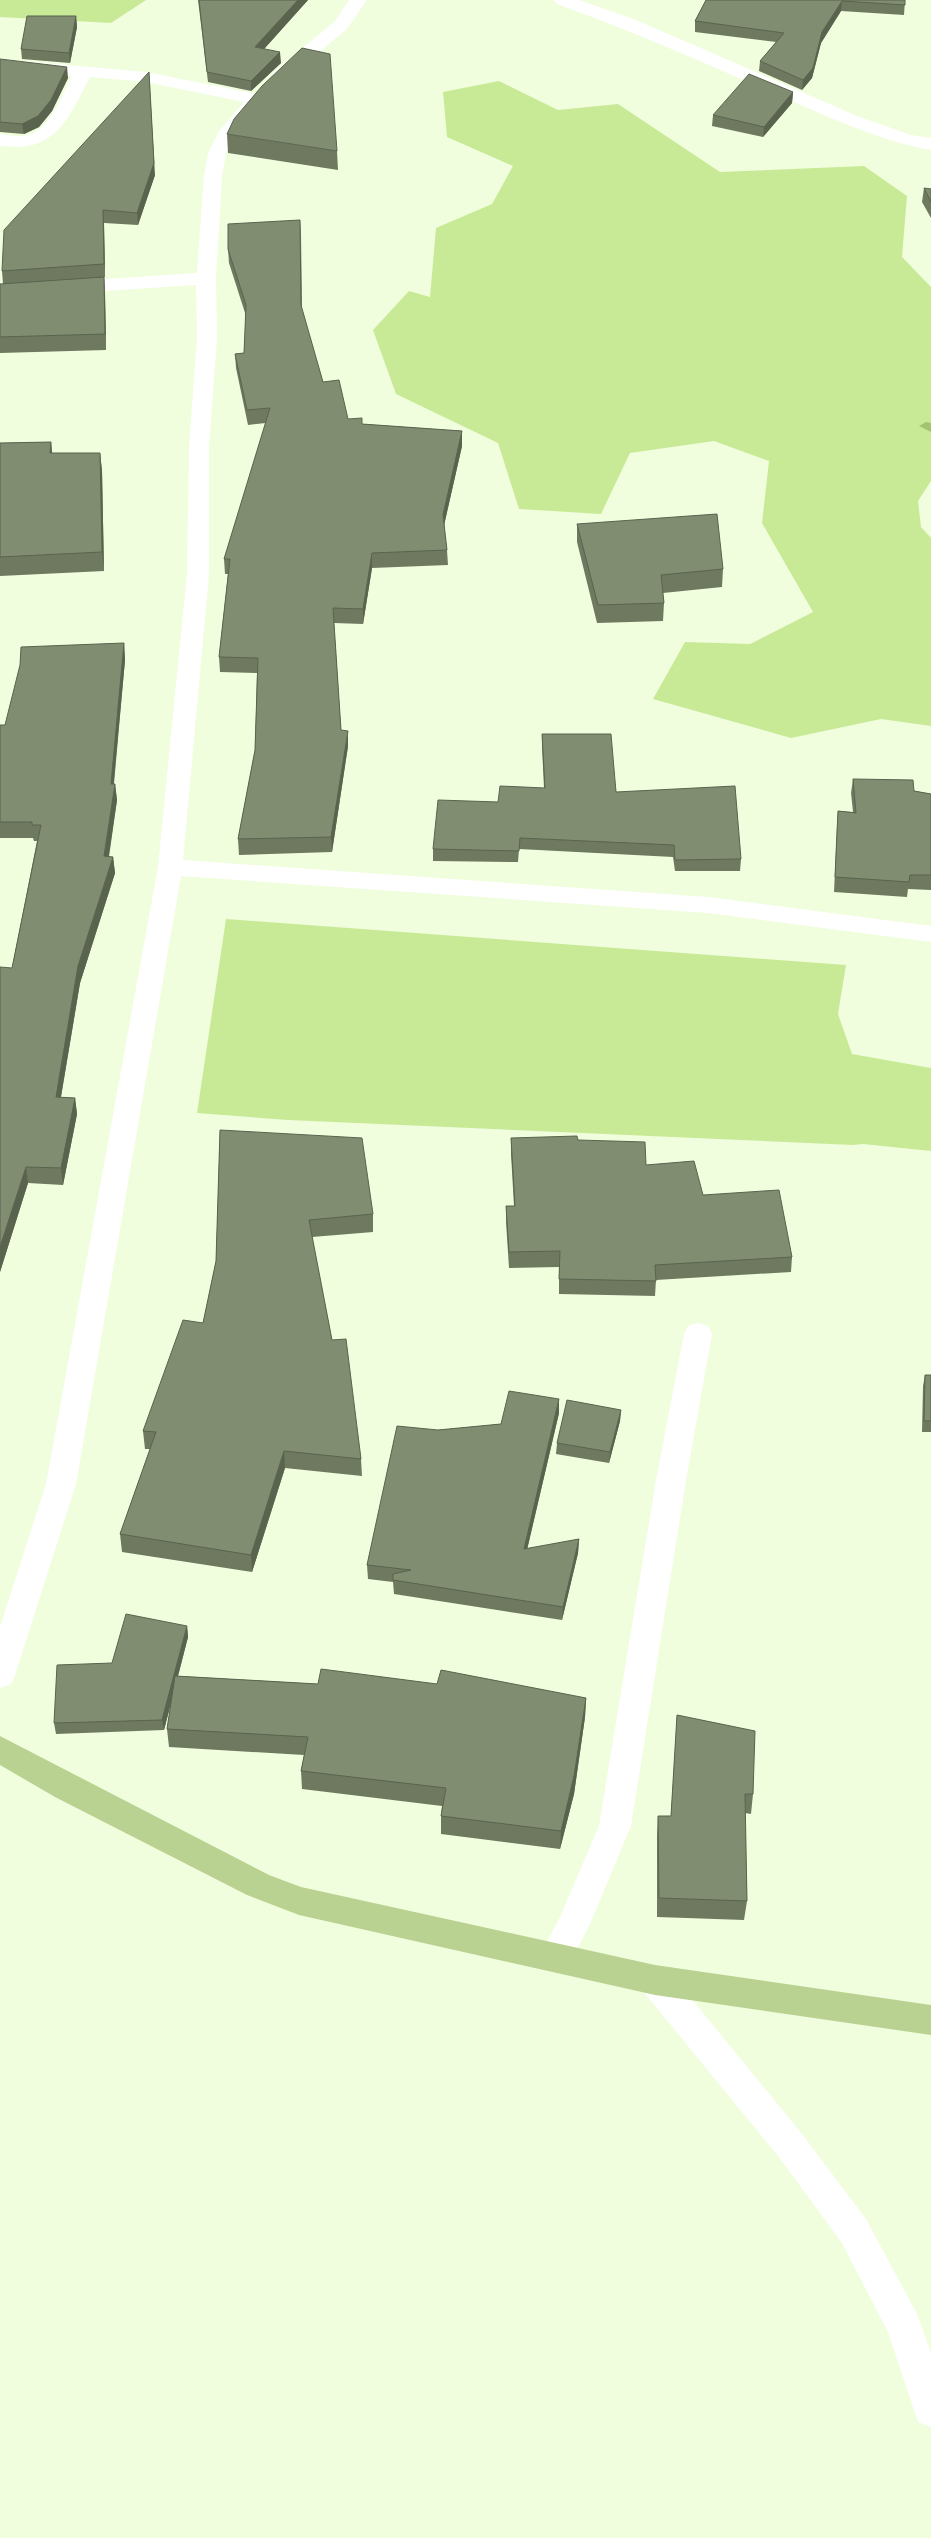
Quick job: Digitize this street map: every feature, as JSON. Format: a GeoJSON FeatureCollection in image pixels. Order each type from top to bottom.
{"type":"FeatureCollection","features":[{"type":"Feature","properties":{"kind":"main road"},"geometry":{"type":"LineString","coordinates":[[0,1749],[66,1787],[258,1885],[299,1901],[655,1980],[931,2020]]}},
{"type":"Feature","properties":{"kind":"street"},"geometry":{"type":"LineString","coordinates":[[0,1675],[61,1484],[170,867],[198,574],[199,447],[207,338],[206,278],[213,176],[217,153],[226,135],[256,100],[294,64],[341,25],[358,0]]}},
{"type":"Feature","properties":{"kind":"street"},"geometry":{"type":"LineString","coordinates":[[563,0],[630,24],[701,57],[852,120],[907,140],[931,144]]}},
{"type":"Feature","properties":{"kind":"street"},"geometry":{"type":"LineString","coordinates":[[0,64],[146,77],[256,100]]}},
{"type":"Feature","properties":{"kind":"street"},"geometry":{"type":"LineString","coordinates":[[0,140],[28,141],[47,132],[84,70]]}},
{"type":"Feature","properties":{"kind":"street"},"geometry":{"type":"LineString","coordinates":[[0,292],[206,278]]}},
{"type":"Feature","properties":{"kind":"street"},"geometry":{"type":"LineString","coordinates":[[170,867],[708,905],[931,934]]}},
{"type":"Feature","properties":{"kind":"street"},"geometry":{"type":"LineString","coordinates":[[556,1958],[574,1924],[615,1826],[671,1480],[698,1334]]}},
{"type":"Feature","properties":{"kind":"street"},"geometry":{"type":"LineString","coordinates":[[655,1980],[790,2145],[854,2231],[904,2326],[931,2409]]}},
{"type":"Feature","properties":{"kind":"green space"},"geometry":{"type":"Polygon","coordinates":[[[0,0],[146,0],[111,23],[0,17],[0,0]]]}},
{"type":"Feature","properties":{"kind":"green space"},"geometry":{"type":"Polygon","coordinates":[[[499,81],[558,110],[618,104],[720,172],[864,166],[907,196],[902,257],[931,287],[931,481],[918,501],[921,527],[931,538],[931,726],[881,719],[791,738],[653,699],[685,642],[750,644],[813,612],[762,523],[769,461],[714,441],[630,453],[601,514],[519,509],[498,443],[396,394],[373,330],[409,291],[430,297],[436,228],[492,204],[513,166],[447,137],[443,92],[499,81]]]}},
{"type":"Feature","properties":{"kind":"green space"},"geometry":{"type":"Polygon","coordinates":[[[226,919],[846,965],[838,1014],[852,1054],[931,1068],[931,1151],[863,1144],[288,1120],[197,1113],[226,919]]]}},
{"type":"Feature","properties":{"kind":"building"},"geometry":{"type":"Polygon","coordinates":[[[199,0],[298,0],[255,47],[280,52],[251,81],[207,72],[199,0]]]}},
{"type":"Feature","properties":{"kind":"building"},"geometry":{"type":"Polygon","coordinates":[[[706,0],[905,0],[905,5],[842,1],[822,32],[813,68],[803,80],[760,61],[784,33],[695,21],[706,0]]]}},
{"type":"Feature","properties":{"kind":"building"},"geometry":{"type":"Polygon","coordinates":[[[27,16],[76,16],[69,53],[21,49],[27,16]]]}},
{"type":"Feature","properties":{"kind":"building"},"geometry":{"type":"Polygon","coordinates":[[[302,48],[330,54],[337,151],[227,134],[234,119],[262,86],[302,48]]]}},
{"type":"Feature","properties":{"kind":"building"},"geometry":{"type":"Polygon","coordinates":[[[0,59],[67,67],[51,100],[38,116],[22,124],[0,122],[0,59]]]}},
{"type":"Feature","properties":{"kind":"building"},"geometry":{"type":"Polygon","coordinates":[[[149,72],[154,163],[137,213],[103,210],[104,264],[2,271],[4,230],[149,72]]]}},
{"type":"Feature","properties":{"kind":"building"},"geometry":{"type":"Polygon","coordinates":[[[749,74],[793,92],[764,127],[713,115],[749,74]]]}},
{"type":"Feature","properties":{"kind":"building"},"geometry":{"type":"Polygon","coordinates":[[[924,188],[931,189],[931,202],[924,188]]]}},
{"type":"Feature","properties":{"kind":"building"},"geometry":{"type":"Polygon","coordinates":[[[300,220],[301,305],[323,382],[339,380],[348,419],[362,418],[362,424],[462,431],[443,515],[447,550],[372,553],[363,609],[333,608],[341,730],[348,731],[331,837],[238,839],[255,750],[258,658],[219,657],[230,559],[224,559],[270,408],[247,410],[235,354],[244,353],[246,305],[228,249],[228,224],[300,220]]]}},
{"type":"Feature","properties":{"kind":"building"},"geometry":{"type":"Polygon","coordinates":[[[104,277],[105,334],[0,337],[0,284],[104,277]]]}},
{"type":"Feature","properties":{"kind":"building"},"geometry":{"type":"Polygon","coordinates":[[[51,442],[50,453],[100,453],[102,552],[0,557],[0,443],[51,442]]]}},
{"type":"Feature","properties":{"kind":"building"},"geometry":{"type":"Polygon","coordinates":[[[717,514],[723,569],[661,575],[664,603],[598,605],[577,524],[717,514]]]}},
{"type":"Feature","properties":{"kind":"building"},"geometry":{"type":"Polygon","coordinates":[[[124,643],[111,784],[115,784],[104,856],[113,857],[78,966],[56,1097],[75,1098],[61,1168],[26,1167],[0,1247],[0,967],[12,968],[41,825],[32,825],[32,822],[0,822],[0,725],[5,725],[20,665],[21,647],[124,643]]]}},
{"type":"Feature","properties":{"kind":"building"},"geometry":{"type":"Polygon","coordinates":[[[542,734],[611,734],[616,792],[735,786],[741,859],[675,860],[674,845],[520,838],[519,851],[433,849],[438,800],[498,802],[500,786],[545,788],[542,734]]]}},
{"type":"Feature","properties":{"kind":"building"},"geometry":{"type":"Polygon","coordinates":[[[853,779],[913,780],[914,791],[931,794],[931,875],[910,875],[909,882],[835,877],[838,811],[856,813],[853,779]]]}},
{"type":"Feature","properties":{"kind":"building"},"geometry":{"type":"Polygon","coordinates":[[[220,1130],[362,1138],[373,1214],[309,1220],[332,1340],[346,1339],[361,1459],[284,1451],[251,1555],[120,1534],[156,1432],[143,1431],[183,1320],[203,1323],[216,1261],[220,1130]]]}},
{"type":"Feature","properties":{"kind":"building"},"geometry":{"type":"Polygon","coordinates":[[[577,1136],[578,1140],[645,1142],[646,1165],[694,1161],[703,1195],[779,1190],[792,1257],[655,1265],[656,1281],[559,1279],[560,1251],[509,1252],[506,1206],[515,1206],[511,1138],[577,1136]]]}},
{"type":"Feature","properties":{"kind":"building"},"geometry":{"type":"Polygon","coordinates":[[[925,1375],[931,1375],[931,1421],[924,1421],[925,1375]]]}},
{"type":"Feature","properties":{"kind":"building"},"geometry":{"type":"Polygon","coordinates":[[[509,1391],[559,1399],[524,1549],[579,1539],[563,1607],[393,1580],[393,1574],[411,1570],[367,1565],[397,1426],[438,1430],[501,1424],[509,1391]]]}},
{"type":"Feature","properties":{"kind":"building"},"geometry":{"type":"Polygon","coordinates":[[[567,1400],[621,1410],[610,1452],[557,1443],[567,1400]]]}},
{"type":"Feature","properties":{"kind":"building"},"geometry":{"type":"Polygon","coordinates":[[[126,1614],[187,1626],[162,1720],[54,1723],[57,1665],[112,1663],[126,1614]]]}},
{"type":"Feature","properties":{"kind":"building"},"geometry":{"type":"Polygon","coordinates":[[[321,1669],[437,1684],[441,1670],[586,1698],[574,1776],[561,1831],[441,1816],[446,1788],[301,1771],[308,1737],[167,1729],[175,1676],[318,1684],[321,1669]]]}},
{"type":"Feature","properties":{"kind":"building"},"geometry":{"type":"Polygon","coordinates":[[[677,1715],[755,1731],[753,1794],[745,1794],[747,1901],[659,1898],[658,1816],[671,1816],[677,1715]]]}},
{"type":"Feature","properties":{"kind":"waterway"},"geometry":{"type":"LineString","coordinates":[[926,426],[931,428]]}}]}
